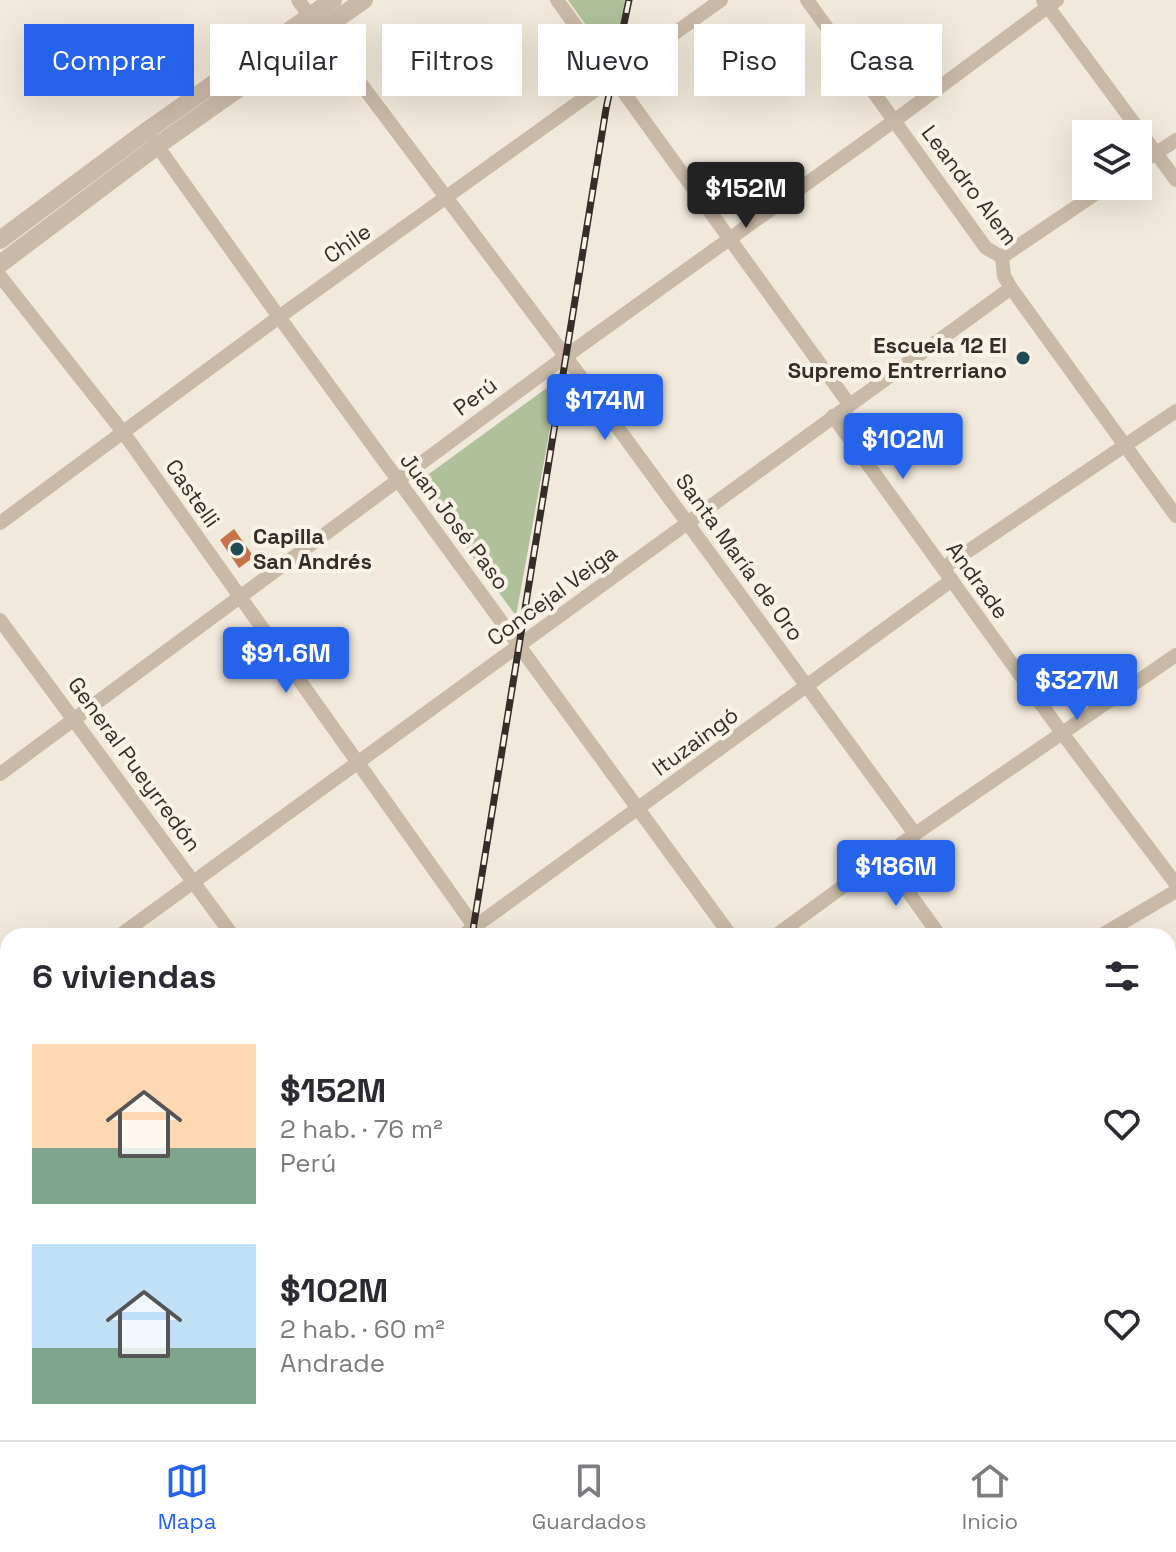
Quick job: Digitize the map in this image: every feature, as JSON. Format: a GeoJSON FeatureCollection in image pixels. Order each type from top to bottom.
{"type":"FeatureCollection","features":[{"type":"Feature","properties":{"kind":"street","name":"Santa María de Oro"},"geometry":{"type":"LineString","coordinates":[[298,0],[566,357],[915,834]]}},
{"type":"Feature","properties":{"kind":"street"},"geometry":{"type":"LineString","coordinates":[[316,23],[333,0]]}},
{"type":"Feature","properties":{"kind":"street"},"geometry":{"type":"LineString","coordinates":[[0,240],[316,23],[364,0]]}},
{"type":"Feature","properties":{"kind":"street"},"geometry":{"type":"LineString","coordinates":[[557,0],[574,24]]}},
{"type":"Feature","properties":{"kind":"street","name":"Chile"},"geometry":{"type":"LineString","coordinates":[[678,31],[721,0]]}},
{"type":"Feature","properties":{"kind":"street","name":"Leandro Alem"},"geometry":{"type":"LineString","coordinates":[[807,0],[986,248],[1002,257],[1004,276],[1011,288],[1176,516]]}},
{"type":"Feature","properties":{"kind":"street"},"geometry":{"type":"LineString","coordinates":[[1049,2],[1176,180]]}},
{"type":"Feature","properties":{"kind":"street","name":"Perú"},"geometry":{"type":"LineString","coordinates":[[0,774],[566,357],[894,121],[1049,2]]}},
{"type":"Feature","properties":{"kind":"street","name":"Chile"},"geometry":{"type":"LineString","coordinates":[[0,523],[279,317],[587,96]]}},
{"type":"Feature","properties":{"kind":"street"},"geometry":{"type":"LineString","coordinates":[[625,96],[849,404]]}},
{"type":"Feature","properties":{"kind":"street"},"geometry":{"type":"LineString","coordinates":[[0,264],[152,138]]}},
{"type":"Feature","properties":{"kind":"street","name":"Juan José Paso"},"geometry":{"type":"LineString","coordinates":[[152,138],[725,928]]}},
{"type":"Feature","properties":{"kind":"street"},"geometry":{"type":"LineString","coordinates":[[1152,156],[1176,140]]}},
{"type":"Feature","properties":{"kind":"street"},"geometry":{"type":"LineString","coordinates":[[1002,257],[1086,200]]}},
{"type":"Feature","properties":{"kind":"street","name":"Castelli"},"geometry":{"type":"LineString","coordinates":[[0,276],[123,432],[357,762],[469,928]]}},
{"type":"Feature","properties":{"kind":"street","name":"Concejal Veiga"},"geometry":{"type":"LineString","coordinates":[[130,928],[1011,288]]}},
{"type":"Feature","properties":{"kind":"street","name":"Ituzaingó"},"geometry":{"type":"LineString","coordinates":[[479,928],[807,686],[947,574],[1176,411]]}},
{"type":"Feature","properties":{"kind":"street","name":"Andrade"},"geometry":{"type":"LineString","coordinates":[[833,416],[1062,733],[1176,884]]}},
{"type":"Feature","properties":{"kind":"street","name":"General Pueyrredón"},"geometry":{"type":"LineString","coordinates":[[0,620],[227,928]]}},
{"type":"Feature","properties":{"kind":"street"},"geometry":{"type":"LineString","coordinates":[[786,928],[915,834],[1176,655]]}},
{"type":"Feature","properties":{"kind":"street"},"geometry":{"type":"LineString","coordinates":[[883,857],[934,928]]}},
{"type":"Feature","properties":{"kind":"street"},"geometry":{"type":"LineString","coordinates":[[1114,928],[1176,891]]}},
{"type":"Feature","properties":{"kind":"green space"},"geometry":{"type":"Polygon","coordinates":[[[568,0],[626,0],[621,24],[585,24],[568,0]]]}},
{"type":"Feature","properties":{"kind":"green space"},"geometry":{"type":"Polygon","coordinates":[[[559,379],[516,616],[418,482],[559,379]]]}},
{"type":"Feature","properties":{"kind":"building","name":"Capilla San Andrés"},"geometry":{"type":"Polygon","coordinates":[[[234,529],[254,557],[239,568],[220,540],[234,529]]]}},
{"type":"Feature","properties":{"kind":"railway"},"geometry":{"type":"LineString","coordinates":[[473,928],[606,109],[629,0]]}},
{"type":"Feature","properties":{"kind":"place","name":"Escuela 12 El Supremo Entrerriano"},"geometry":{"type":"Point","coordinates":[1023,358]}},
{"type":"Feature","properties":{"kind":"place","name":"Capilla San Andrés"},"geometry":{"type":"Point","coordinates":[237,549]}}]}
